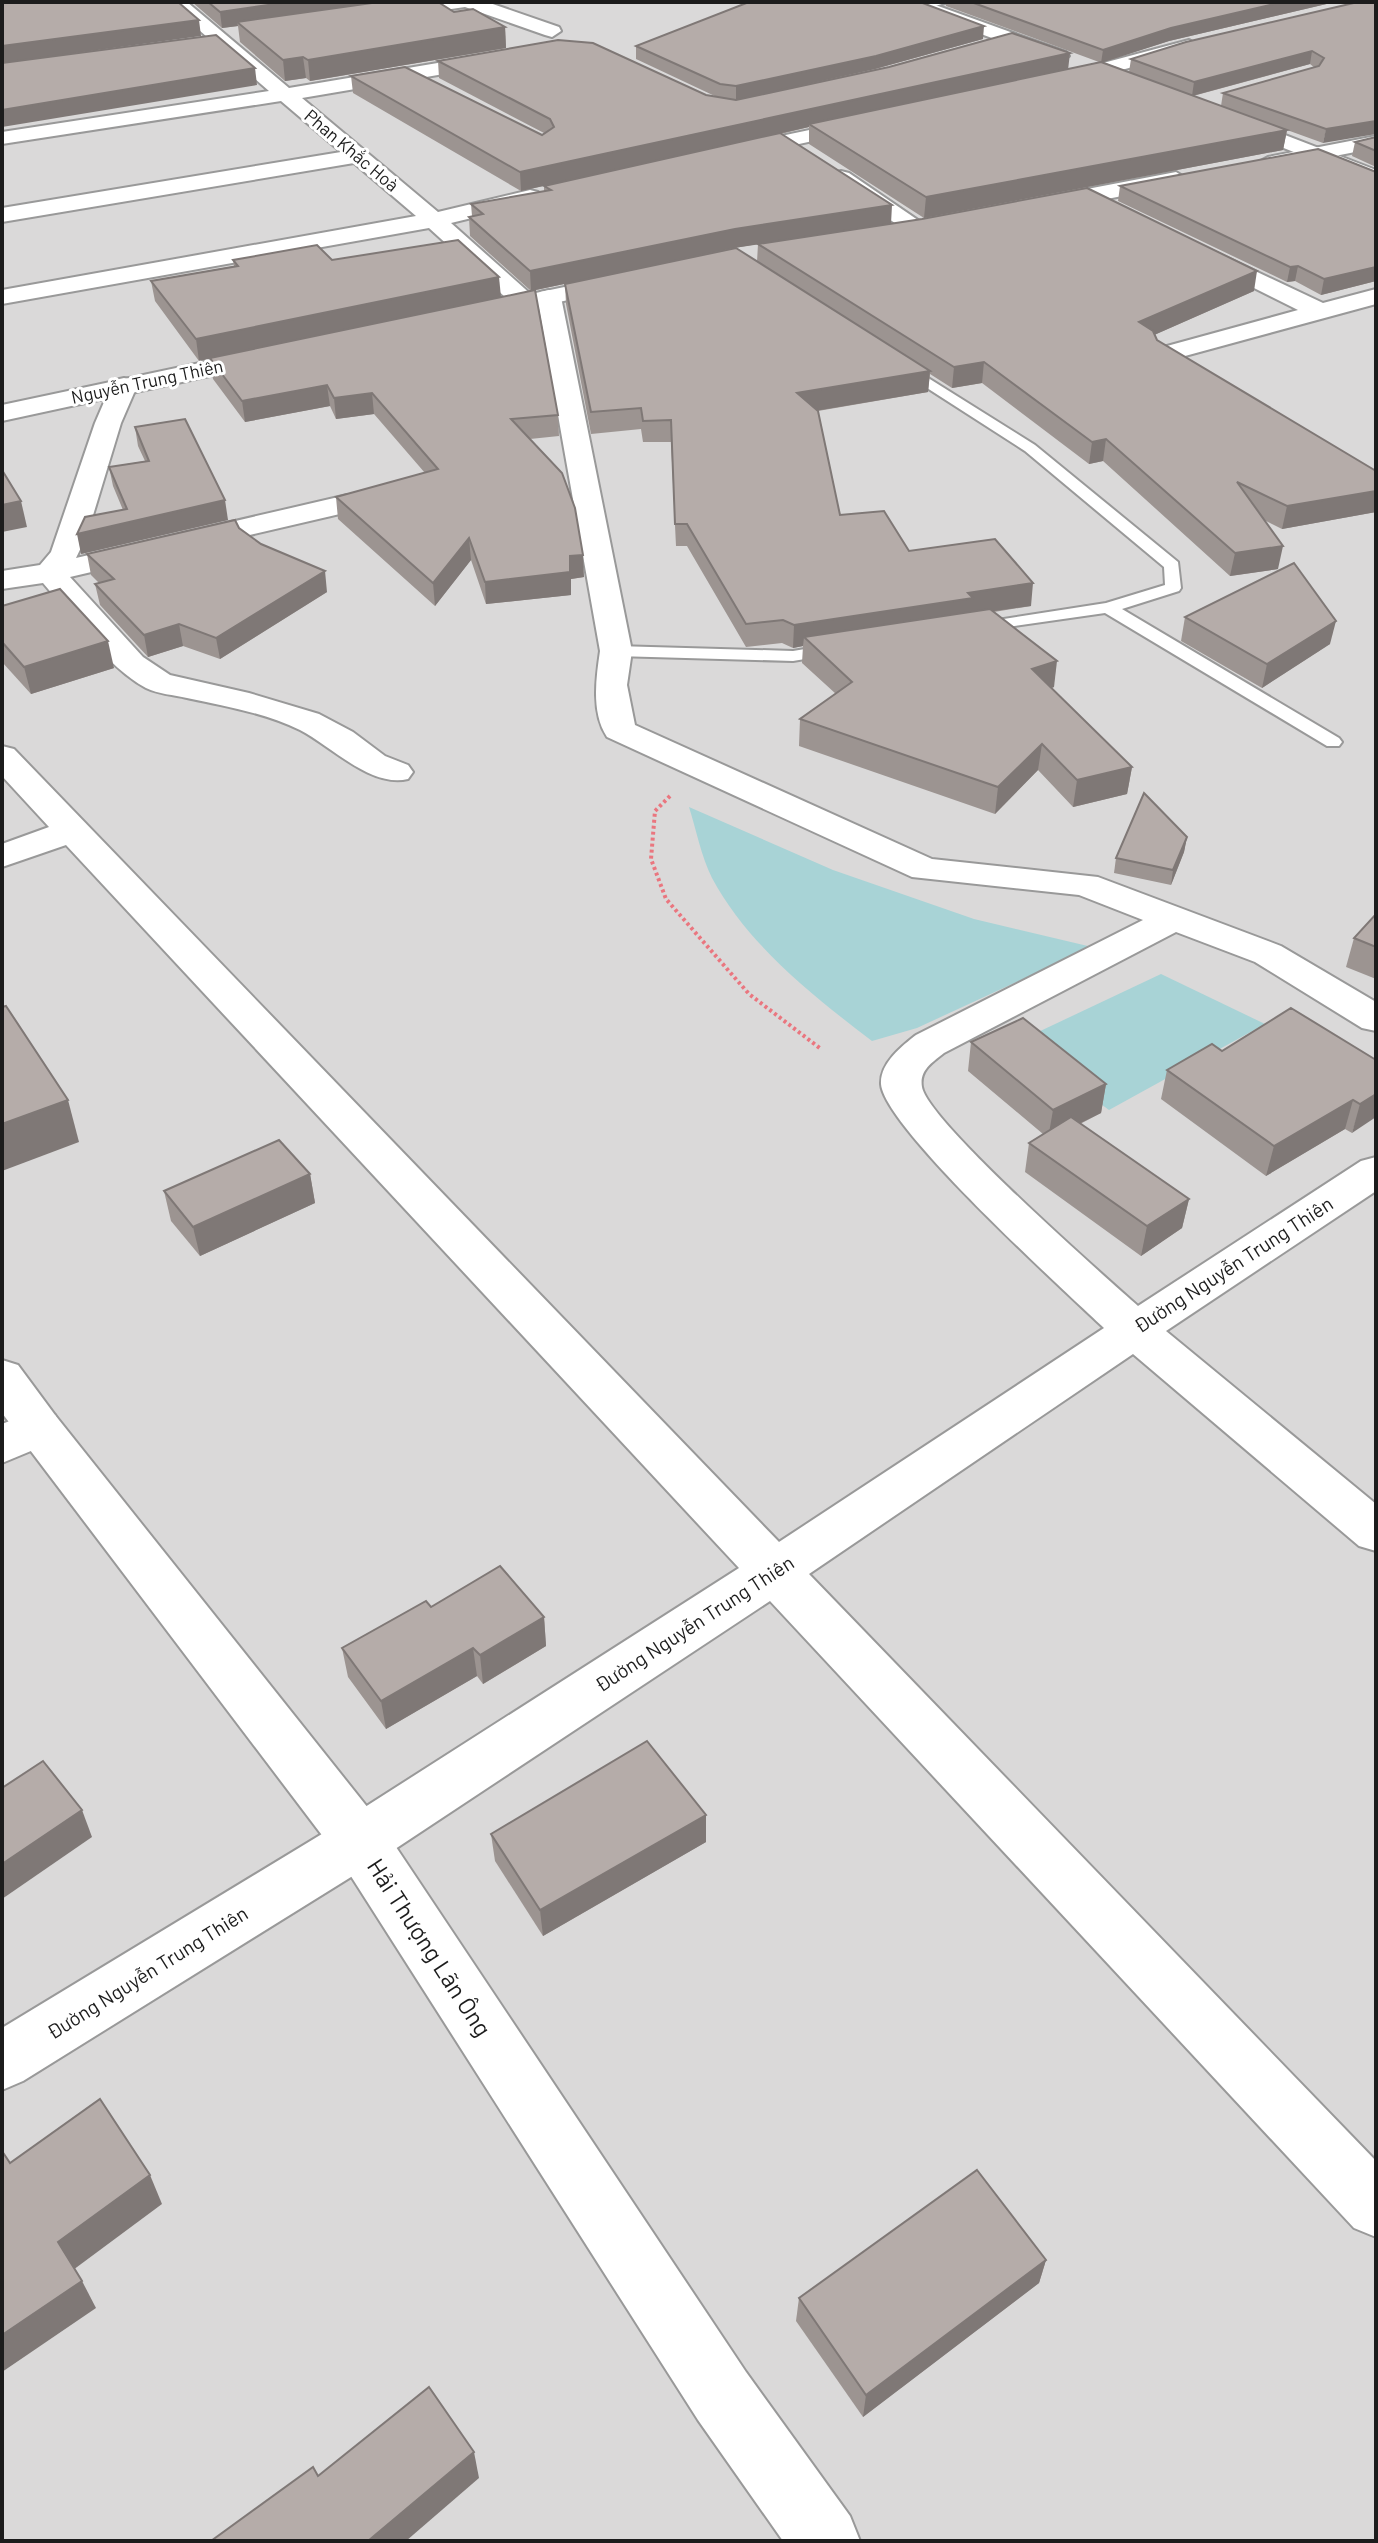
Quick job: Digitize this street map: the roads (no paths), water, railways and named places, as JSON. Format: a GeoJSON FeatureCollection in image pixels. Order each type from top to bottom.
{"type":"FeatureCollection","features":[{"type":"Feature","properties":{"kind":"street","name":"Phan Khắc Hoà"},"geometry":{"type":"LineString","coordinates":[[176,2],[225,37],[286,95],[434,220],[537,300]]}},
{"type":"Feature","properties":{"kind":"street"},"geometry":{"type":"LineString","coordinates":[[356,17],[461,2]]}},
{"type":"Feature","properties":{"kind":"street"},"geometry":{"type":"LineString","coordinates":[[469,2],[551,43]]}},
{"type":"Feature","properties":{"kind":"street"},"geometry":{"type":"LineString","coordinates":[[925,4],[1127,81]]}},
{"type":"Feature","properties":{"kind":"street"},"geometry":{"type":"LineString","coordinates":[[192,46],[225,37]]}},
{"type":"Feature","properties":{"kind":"street"},"geometry":{"type":"LineString","coordinates":[[986,48],[1014,39]]}},
{"type":"Feature","properties":{"kind":"street"},"geometry":{"type":"LineString","coordinates":[[1041,85],[1101,72],[1207,41]]}},
{"type":"Feature","properties":{"kind":"street"},"geometry":{"type":"LineString","coordinates":[[2,138],[286,95],[514,56]]}},
{"type":"Feature","properties":{"kind":"street"},"geometry":{"type":"LineString","coordinates":[[410,75],[436,89]]}},
{"type":"Feature","properties":{"kind":"street"},"geometry":{"type":"LineString","coordinates":[[1206,110],[1320,153],[1376,178]]}},
{"type":"Feature","properties":{"kind":"street"},"geometry":{"type":"LineString","coordinates":[[709,157],[891,119]]}},
{"type":"Feature","properties":{"kind":"street"},"geometry":{"type":"LineString","coordinates":[[785,142],[920,229]]}},
{"type":"Feature","properties":{"kind":"street"},"geometry":{"type":"LineString","coordinates":[[1242,167],[1376,142]]}},
{"type":"Feature","properties":{"kind":"street"},"geometry":{"type":"LineString","coordinates":[[2,215],[359,156]]}},
{"type":"Feature","properties":{"kind":"street"},"geometry":{"type":"LineString","coordinates":[[1011,211],[1196,176]]}},
{"type":"Feature","properties":{"kind":"street"},"geometry":{"type":"LineString","coordinates":[[2,297],[434,220],[557,191]]}},
{"type":"Feature","properties":{"kind":"street"},"geometry":{"type":"LineString","coordinates":[[1087,196],[1128,216]]}},
{"type":"Feature","properties":{"kind":"street"},"geometry":{"type":"LineString","coordinates":[[889,234],[950,223]]}},
{"type":"Feature","properties":{"kind":"street"},"geometry":{"type":"LineString","coordinates":[[1183,243],[1320,311]]}},
{"type":"Feature","properties":{"kind":"street"},"geometry":{"type":"LineString","coordinates":[[448,318],[642,277]]}},
{"type":"Feature","properties":{"kind":"street"},"geometry":{"type":"LineString","coordinates":[[1191,369],[1165,354],[1376,296]]}},
{"type":"Feature","properties":{"kind":"street"},"geometry":{"type":"LineString","coordinates":[[537,300],[616,651],[611,685],[619,730],[925,869],[1085,885],[1268,954],[1376,1019]]}},
{"type":"Feature","properties":{"kind":"street","name":"Nguyễn Trung Thiên"},"geometry":{"type":"LineString","coordinates":[[2,413],[293,351]]}},
{"type":"Feature","properties":{"kind":"street"},"geometry":{"type":"LineString","coordinates":[[50,573],[65,553],[108,423],[124,386]]}},
{"type":"Feature","properties":{"kind":"street"},"geometry":{"type":"LineString","coordinates":[[2,580],[50,573],[347,504]]}},
{"type":"Feature","properties":{"kind":"street"},"geometry":{"type":"LineString","coordinates":[[50,573],[132,664],[159,682],[238,700],[307,721],[341,739],[373,763],[396,772]]}},
{"type":"Feature","properties":{"kind":"street"},"geometry":{"type":"LineString","coordinates":[[2,756],[1376,2206]]}},
{"type":"Feature","properties":{"kind":"street"},"geometry":{"type":"LineString","coordinates":[[2,856],[73,830]]}},
{"type":"Feature","properties":{"kind":"street"},"geometry":{"type":"LineString","coordinates":[[1173,919],[930,1044],[914,1057],[900,1077],[903,1092],[916,1114],[968,1172],[1134,1328],[1376,1532]]}},
{"type":"Feature","properties":{"kind":"street","name":"Đường Nguyễn Trung Thiên"},"geometry":{"type":"LineString","coordinates":[[2,2061],[360,1841],[775,1571],[1134,1328],[1376,1171]]}},
{"type":"Feature","properties":{"kind":"street","name":"Hải Thượng Lãn Ông"},"geometry":{"type":"LineString","coordinates":[[2,1377],[20,1436],[360,1841],[722,2396],[825,2541]]}},
{"type":"Feature","properties":{"kind":"lane"},"geometry":{"type":"LineString","coordinates":[[882,353],[1030,448],[1172,565],[1173,588],[1108,608],[966,629]]}},
{"type":"Feature","properties":{"kind":"lane"},"geometry":{"type":"LineString","coordinates":[[1108,608],[1333,742]]}},
{"type":"Feature","properties":{"kind":"lane"},"geometry":{"type":"LineString","coordinates":[[616,651],[793,656],[856,646]]}},
{"type":"Feature","properties":{"kind":"water"},"geometry":{"type":"Polygon","coordinates":[[[689,807],[833,870],[974,919],[1092,947],[917,1028],[872,1041],[783,968],[744,925],[712,878],[689,807]]]}},
{"type":"Feature","properties":{"kind":"water"},"geometry":{"type":"Polygon","coordinates":[[[1161,974],[1265,1024],[1109,1110],[1017,1042],[1161,974]]]}}]}
